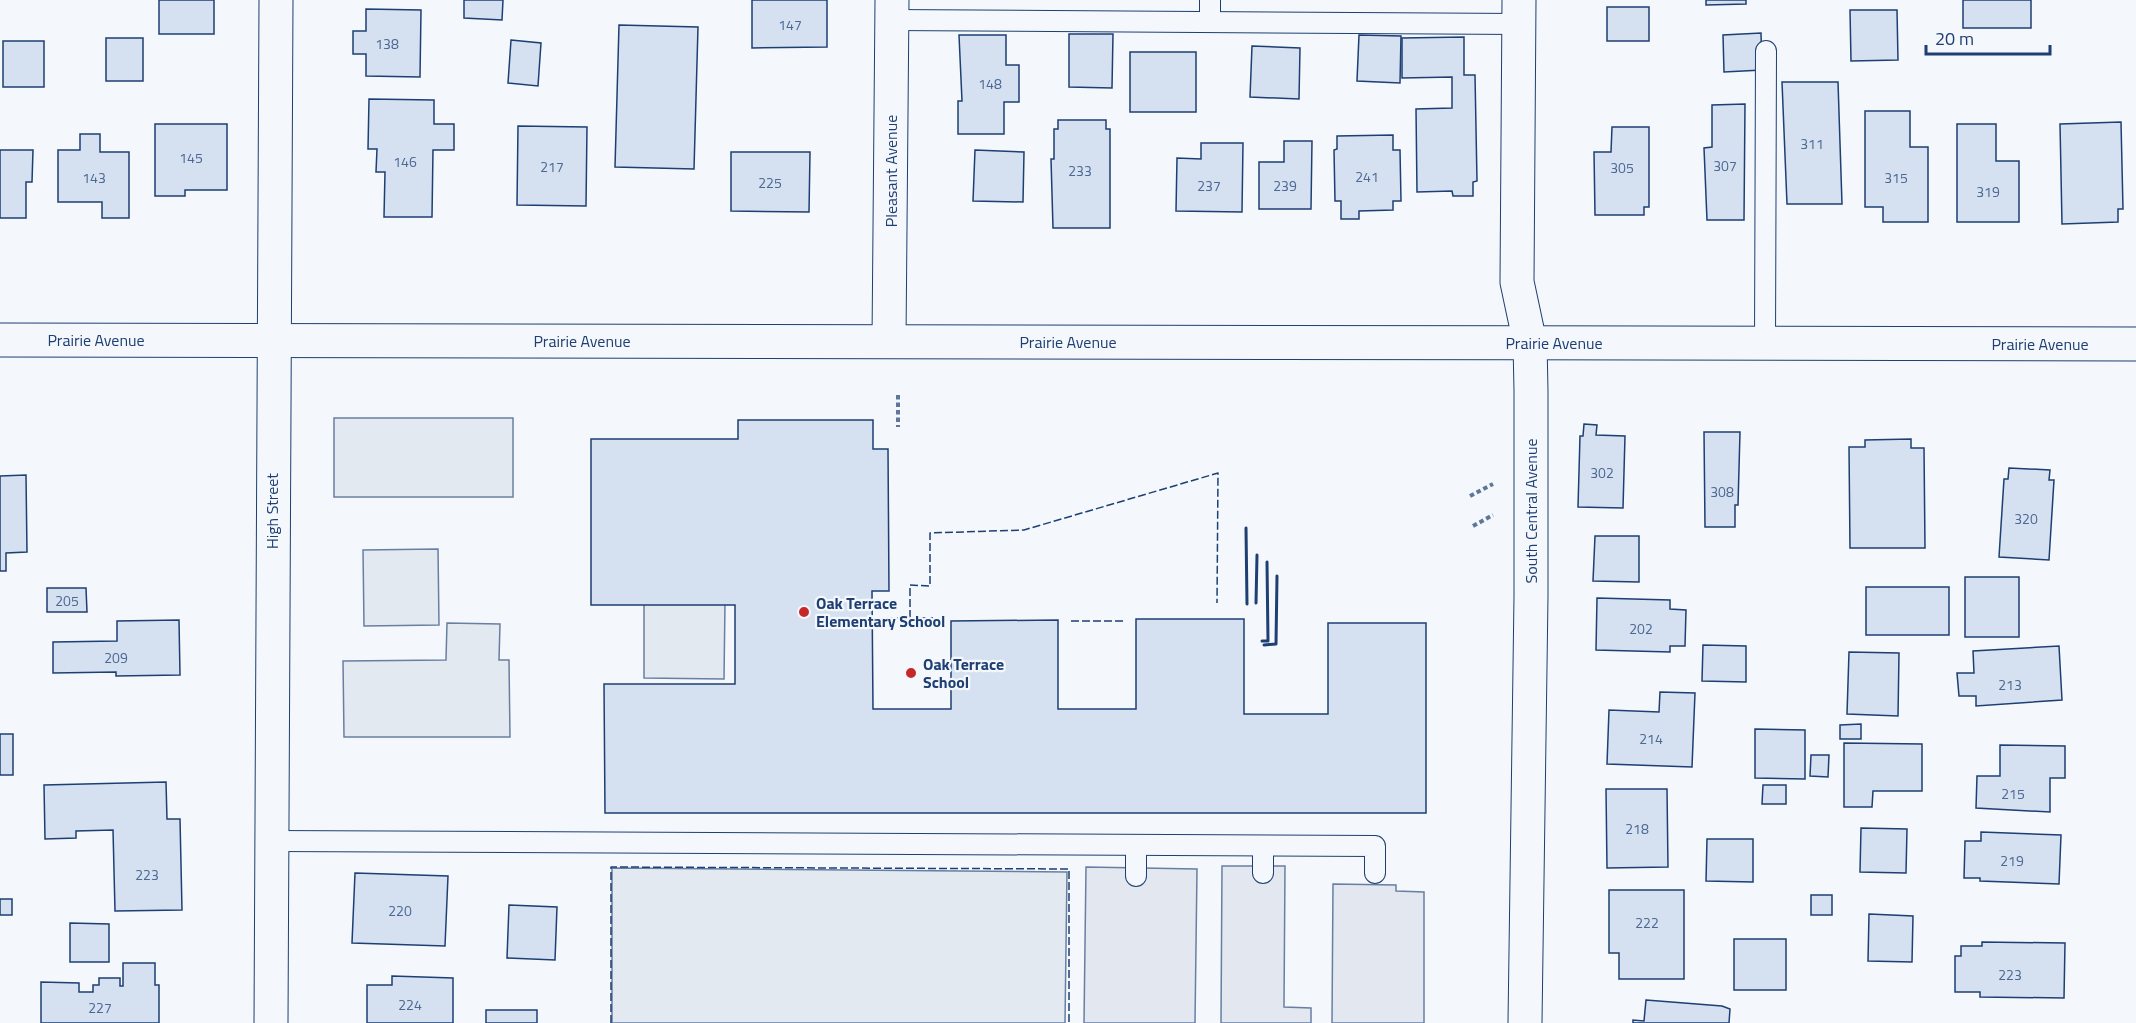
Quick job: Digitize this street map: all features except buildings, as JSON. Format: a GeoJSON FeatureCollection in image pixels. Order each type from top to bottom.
{"type":"FeatureCollection","features":[{"type":"Feature","properties":{"kind":"street","name":"High Street"},"geometry":{"type":"LineString","coordinates":[[272,1023],[276,0]]}},
{"type":"Feature","properties":{"kind":"street","name":"Pleasant Avenue"},"geometry":{"type":"LineString","coordinates":[[889,341],[892,10]]}},
{"type":"Feature","properties":{"kind":"street","name":"South Central Avenue"},"geometry":{"type":"LineString","coordinates":[[1519,12],[1516,282],[1530,343],[1532,596],[1525,1023]]}},
{"type":"Feature","properties":{"kind":"street","name":"Prairie Avenue"},"geometry":{"type":"LineString","coordinates":[[0,340],[2136,344]]}},
{"type":"Feature","properties":{"kind":"lane"},"geometry":{"type":"LineString","coordinates":[[1210,0],[1210,22]]}},
{"type":"Feature","properties":{"kind":"lane"},"geometry":{"type":"LineString","coordinates":[[892,10],[1210,22],[1519,12]]}},
{"type":"Feature","properties":{"kind":"lane"},"geometry":{"type":"LineString","coordinates":[[1765,343],[1766,51]]}},
{"type":"Feature","properties":{"kind":"lane"},"geometry":{"type":"LineString","coordinates":[[272,841],[1375,846],[1375,873]]}},
{"type":"Feature","properties":{"kind":"lane"},"geometry":{"type":"LineString","coordinates":[[1136,845],[1136,876]]}},
{"type":"Feature","properties":{"kind":"lane"},"geometry":{"type":"LineString","coordinates":[[1263,846],[1263,873]]}},
{"type":"Feature","properties":{"kind":"path"},"geometry":{"type":"LineString","coordinates":[[898,395],[898,427]]}},
{"type":"Feature","properties":{"kind":"shaded area"},"geometry":{"type":"Polygon","coordinates":[[[334,418],[513,418],[513,497],[334,497],[334,418]]]}},
{"type":"Feature","properties":{"kind":"shaded area"},"geometry":{"type":"Polygon","coordinates":[[[438,549],[439,625],[364,626],[363,550],[438,549]]]}},
{"type":"Feature","properties":{"kind":"shaded area"},"geometry":{"type":"Polygon","coordinates":[[[644,601],[725,602],[724,679],[644,678],[644,601]]]}},
{"type":"Feature","properties":{"kind":"shaded area"},"geometry":{"type":"Polygon","coordinates":[[[447,623],[500,624],[499,660],[509,660],[510,737],[344,737],[343,661],[446,660],[447,623]]]}},
{"type":"Feature","properties":{"kind":"shaded area"},"geometry":{"type":"Polygon","coordinates":[[[1222,866],[1285,866],[1284,1007],[1311,1008],[1311,1023],[1221,1023],[1222,866]]]}},
{"type":"Feature","properties":{"kind":"shaded area"},"geometry":{"type":"Polygon","coordinates":[[[1086,867],[1197,869],[1195,1023],[1084,1023],[1086,867]]]}},
{"type":"Feature","properties":{"kind":"shaded area"},"geometry":{"type":"Polygon","coordinates":[[[612,868],[1067,872],[1065,1023],[612,1023],[612,868]]]}},
{"type":"Feature","properties":{"kind":"shaded area"},"geometry":{"type":"Polygon","coordinates":[[[1333,884],[1396,885],[1396,891],[1424,892],[1424,1023],[1332,1023],[1333,884]]]}},
{"type":"Feature","properties":{"kind":"fence"},"geometry":{"type":"LineString","coordinates":[[910,618],[910,585],[930,586],[930,533],[1024,530],[1218,473],[1217,603]]}},
{"type":"Feature","properties":{"kind":"fence"},"geometry":{"type":"LineString","coordinates":[[885,618],[933,618]]}},
{"type":"Feature","properties":{"kind":"fence"},"geometry":{"type":"LineString","coordinates":[[1071,621],[1123,621]]}},
{"type":"Feature","properties":{"kind":"fence"},"geometry":{"type":"LineString","coordinates":[[611,1023],[611,867],[1069,869],[1069,1023]]}},
{"type":"Feature","properties":{"kind":"wall"},"geometry":{"type":"LineString","coordinates":[[1246,528],[1247,604]]}},
{"type":"Feature","properties":{"kind":"wall"},"geometry":{"type":"LineString","coordinates":[[1256,603],[1257,555]]}},
{"type":"Feature","properties":{"kind":"wall"},"geometry":{"type":"LineString","coordinates":[[1262,641],[1268,641],[1267,562]]}},
{"type":"Feature","properties":{"kind":"wall"},"geometry":{"type":"LineString","coordinates":[[1264,645],[1276,644],[1277,576]]}},
{"type":"Feature","properties":{"kind":"place","name":"Oak Terrace Elementary School"},"geometry":{"type":"Point","coordinates":[804,612]}},
{"type":"Feature","properties":{"kind":"place","name":"Oak Terrace School"},"geometry":{"type":"Point","coordinates":[911,673]}}]}
